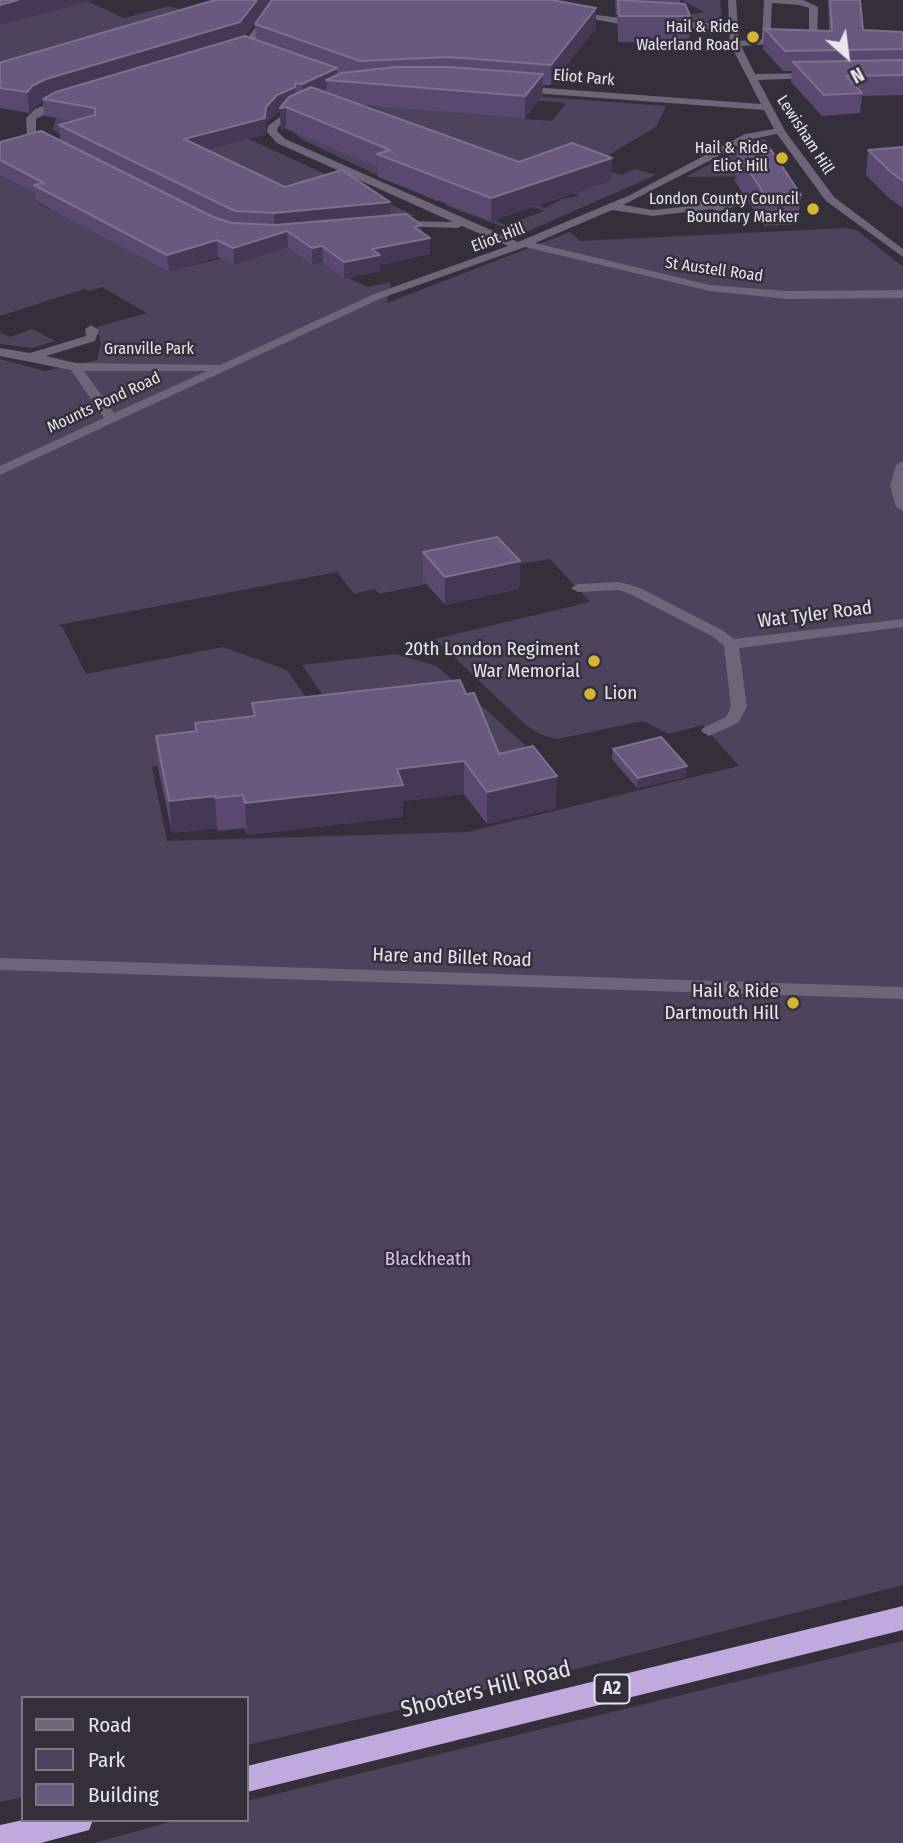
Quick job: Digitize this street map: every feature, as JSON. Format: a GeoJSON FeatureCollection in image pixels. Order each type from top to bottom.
{"type":"FeatureCollection","features":[{"type":"Feature","properties":{"kind":"highway","name":"Shooters Hill Road"},"geometry":{"type":"LineString","coordinates":[[248,1779],[903,1618]]}},
{"type":"Feature","properties":{"kind":"highway"},"geometry":{"type":"LineString","coordinates":[[0,1839],[70,1822]]}},
{"type":"Feature","properties":{"kind":"street"},"geometry":{"type":"LineString","coordinates":[[232,50],[251,47],[281,0]]}},
{"type":"Feature","properties":{"kind":"street","name":"Lewisham Hill"},"geometry":{"type":"LineString","coordinates":[[732,0],[735,44],[780,131],[830,199],[903,254]]}},
{"type":"Feature","properties":{"kind":"street"},"geometry":{"type":"LineString","coordinates":[[735,44],[778,42],[814,38],[813,7],[800,2],[768,1],[778,42]]}},
{"type":"Feature","properties":{"kind":"street"},"geometry":{"type":"LineString","coordinates":[[565,13],[620,21],[732,27]]}},
{"type":"Feature","properties":{"kind":"street"},"geometry":{"type":"LineString","coordinates":[[751,77],[823,75]]}},
{"type":"Feature","properties":{"kind":"street","name":"Eliot Park"},"geometry":{"type":"LineString","coordinates":[[513,88],[767,107]]}},
{"type":"Feature","properties":{"kind":"street"},"geometry":{"type":"LineString","coordinates":[[66,151],[41,139],[29,126],[39,111],[77,97]]}},
{"type":"Feature","properties":{"kind":"street","name":"St Austell Road"},"geometry":{"type":"LineString","coordinates":[[314,100],[278,121],[272,132],[276,138],[467,226],[522,245],[710,289],[787,295],[903,294]]}},
{"type":"Feature","properties":{"kind":"street","name":"Eliot Hill"},"geometry":{"type":"LineString","coordinates":[[222,367],[378,296],[522,245],[612,207],[749,136],[780,131]]}},
{"type":"Feature","properties":{"kind":"street"},"geometry":{"type":"LineString","coordinates":[[612,207],[653,213],[709,206]]}},
{"type":"Feature","properties":{"kind":"street"},"geometry":{"type":"LineString","coordinates":[[382,225],[467,226]]}},
{"type":"Feature","properties":{"kind":"street","name":"Granville Park"},"geometry":{"type":"LineString","coordinates":[[28,356],[91,338],[91,329]]}},
{"type":"Feature","properties":{"kind":"street","name":"Granville Park"},"geometry":{"type":"LineString","coordinates":[[0,352],[75,368],[222,367]]}},
{"type":"Feature","properties":{"kind":"street","name":"Mounts Pond Road"},"geometry":{"type":"LineString","coordinates":[[0,471],[222,367]]}},
{"type":"Feature","properties":{"kind":"street","name":"Granville Park"},"geometry":{"type":"LineString","coordinates":[[75,368],[111,418]]}},
{"type":"Feature","properties":{"kind":"street"},"geometry":{"type":"LineString","coordinates":[[0,461],[16,463]]}},
{"type":"Feature","properties":{"kind":"street"},"geometry":{"type":"LineString","coordinates":[[903,465],[900,492],[903,508]]}},
{"type":"Feature","properties":{"kind":"street"},"geometry":{"type":"LineString","coordinates":[[578,588],[610,585],[635,591],[717,633],[731,644],[739,707],[732,720],[709,731]]}},
{"type":"Feature","properties":{"kind":"street","name":"Wat Tyler Road"},"geometry":{"type":"LineString","coordinates":[[731,644],[903,624]]}},
{"type":"Feature","properties":{"kind":"street","name":"Hare and Billet Road"},"geometry":{"type":"LineString","coordinates":[[0,964],[903,993]]}},
{"type":"Feature","properties":{"kind":"green space"},"geometry":{"type":"Polygon","coordinates":[[[682,0],[720,0],[722,23],[687,20],[690,15],[704,12],[682,0]]]}},
{"type":"Feature","properties":{"kind":"green space"},"geometry":{"type":"Polygon","coordinates":[[[87,1],[124,18],[169,6],[209,18],[0,86],[0,24],[87,1]]]}},
{"type":"Feature","properties":{"kind":"green space"},"geometry":{"type":"Polygon","coordinates":[[[419,88],[666,106],[656,127],[590,166],[621,175],[635,169],[656,175],[526,232],[517,232],[445,205],[458,200],[451,197],[436,201],[301,139],[291,129],[302,118],[419,88]],[[534,100],[524,119],[552,121],[565,105],[534,100]],[[363,103],[338,110],[387,120],[396,117],[363,103]],[[538,178],[578,193],[594,184],[610,181],[538,178]],[[538,181],[505,194],[545,208],[562,199],[579,196],[538,181]],[[505,196],[495,220],[505,225],[545,211],[505,196]]]}},
{"type":"Feature","properties":{"kind":"green space"},"geometry":{"type":"Polygon","coordinates":[[[58,113],[249,139],[416,216],[378,218],[64,137],[52,129],[58,113]]]}},
{"type":"Feature","properties":{"kind":"green space"},"geometry":{"type":"Polygon","coordinates":[[[756,139],[765,139],[790,176],[686,177],[756,139]]]}},
{"type":"Feature","properties":{"kind":"green space","name":"Blackheath"},"geometry":{"type":"Polygon","coordinates":[[[0,168],[36,194],[54,194],[35,201],[48,209],[72,202],[178,269],[282,244],[331,260],[352,280],[368,287],[391,282],[387,303],[570,232],[580,241],[847,228],[858,231],[903,267],[903,1585],[580,1668],[248,1745],[248,1696],[21,1696],[21,1797],[0,1802],[0,359],[45,371],[97,360],[101,344],[97,327],[147,313],[102,287],[90,291],[84,289],[0,316],[0,168]],[[550,559],[424,580],[427,584],[379,594],[375,589],[354,594],[337,572],[58,625],[63,628],[86,674],[223,647],[287,670],[321,719],[152,767],[167,841],[467,832],[739,766],[703,725],[669,734],[643,721],[558,739],[542,735],[528,727],[435,639],[590,602],[550,559]]]}},
{"type":"Feature","properties":{"kind":"green space"},"geometry":{"type":"Polygon","coordinates":[[[32,329],[55,341],[33,348],[0,344],[0,333],[10,337],[32,329]]]}},
{"type":"Feature","properties":{"kind":"green space"},"geometry":{"type":"Polygon","coordinates":[[[395,654],[437,666],[525,745],[522,751],[496,759],[485,718],[341,721],[302,665],[395,654]]]}},
{"type":"Feature","properties":{"kind":"green space"},"geometry":{"type":"Polygon","coordinates":[[[903,1641],[903,1843],[94,1843],[170,1822],[248,1822],[248,1801],[903,1641]]]}},
{"type":"Feature","properties":{"kind":"building"},"geometry":{"type":"Polygon","coordinates":[[[0,0],[18,0],[0,5],[0,0]]]}},
{"type":"Feature","properties":{"kind":"building"},"geometry":{"type":"Polygon","coordinates":[[[215,0],[257,0],[240,22],[46,79],[32,86],[27,92],[0,88],[2,62],[215,0]]]}},
{"type":"Feature","properties":{"kind":"building"},"geometry":{"type":"Polygon","coordinates":[[[272,0],[552,0],[596,8],[551,65],[449,57],[360,61],[255,24],[272,0]]]}},
{"type":"Feature","properties":{"kind":"building"},"geometry":{"type":"Polygon","coordinates":[[[618,0],[685,4],[690,16],[619,16],[618,0]]]}},
{"type":"Feature","properties":{"kind":"building"},"geometry":{"type":"Polygon","coordinates":[[[830,0],[860,0],[863,30],[903,32],[903,49],[785,51],[765,29],[832,31],[830,0]]]}},
{"type":"Feature","properties":{"kind":"building"},"geometry":{"type":"Polygon","coordinates":[[[245,36],[337,68],[302,84],[295,83],[295,87],[277,95],[266,107],[265,118],[184,139],[285,187],[342,170],[390,202],[274,213],[235,211],[59,125],[95,115],[95,108],[43,99],[56,92],[245,36]]]}},
{"type":"Feature","properties":{"kind":"building"},"geometry":{"type":"Polygon","coordinates":[[[903,60],[903,75],[846,76],[862,93],[824,95],[793,62],[903,60]]]}},
{"type":"Feature","properties":{"kind":"building"},"geometry":{"type":"Polygon","coordinates":[[[395,67],[449,67],[543,74],[525,96],[326,80],[342,73],[395,67]]]}},
{"type":"Feature","properties":{"kind":"building"},"geometry":{"type":"Polygon","coordinates":[[[311,87],[519,162],[572,143],[612,158],[491,198],[377,154],[390,150],[286,107],[280,108],[289,97],[311,87]]]}},
{"type":"Feature","properties":{"kind":"building"},"geometry":{"type":"Polygon","coordinates":[[[41,131],[213,217],[232,223],[275,225],[406,214],[422,225],[414,227],[430,238],[372,249],[380,255],[344,262],[322,246],[312,248],[287,231],[233,248],[217,240],[167,255],[34,185],[44,183],[0,160],[0,142],[41,131]]]}},
{"type":"Feature","properties":{"kind":"building"},"geometry":{"type":"Polygon","coordinates":[[[903,147],[903,181],[868,150],[903,147]]]}},
{"type":"Feature","properties":{"kind":"building"},"geometry":{"type":"Polygon","coordinates":[[[771,150],[801,195],[766,197],[737,152],[771,150]]]}},
{"type":"Feature","properties":{"kind":"building"},"geometry":{"type":"Polygon","coordinates":[[[497,537],[520,561],[445,577],[423,552],[497,537]]]}},
{"type":"Feature","properties":{"kind":"building"},"geometry":{"type":"Polygon","coordinates":[[[460,680],[466,694],[474,693],[499,754],[533,746],[557,776],[487,792],[464,761],[397,769],[403,785],[245,803],[243,795],[169,801],[156,736],[197,731],[195,723],[255,716],[252,703],[460,680]]]}},
{"type":"Feature","properties":{"kind":"building"},"geometry":{"type":"Polygon","coordinates":[[[661,737],[687,766],[638,778],[613,749],[661,737]]]}},
{"type":"Feature","properties":{"kind":"place","name":"Hail & Ride Walerland Road"},"geometry":{"type":"Point","coordinates":[753,37]}},
{"type":"Feature","properties":{"kind":"place","name":"Hail & Ride Eliot Hill"},"geometry":{"type":"Point","coordinates":[782,158]}},
{"type":"Feature","properties":{"kind":"place","name":"London County Council Boundary Marker"},"geometry":{"type":"Point","coordinates":[813,209]}},
{"type":"Feature","properties":{"kind":"place","name":"20th London Regiment War Memorial"},"geometry":{"type":"Point","coordinates":[594,661]}},
{"type":"Feature","properties":{"kind":"place","name":"Lion"},"geometry":{"type":"Point","coordinates":[590,694]}},
{"type":"Feature","properties":{"kind":"place","name":"Hail & Ride Dartmouth Hill"},"geometry":{"type":"Point","coordinates":[793,1003]}}]}
